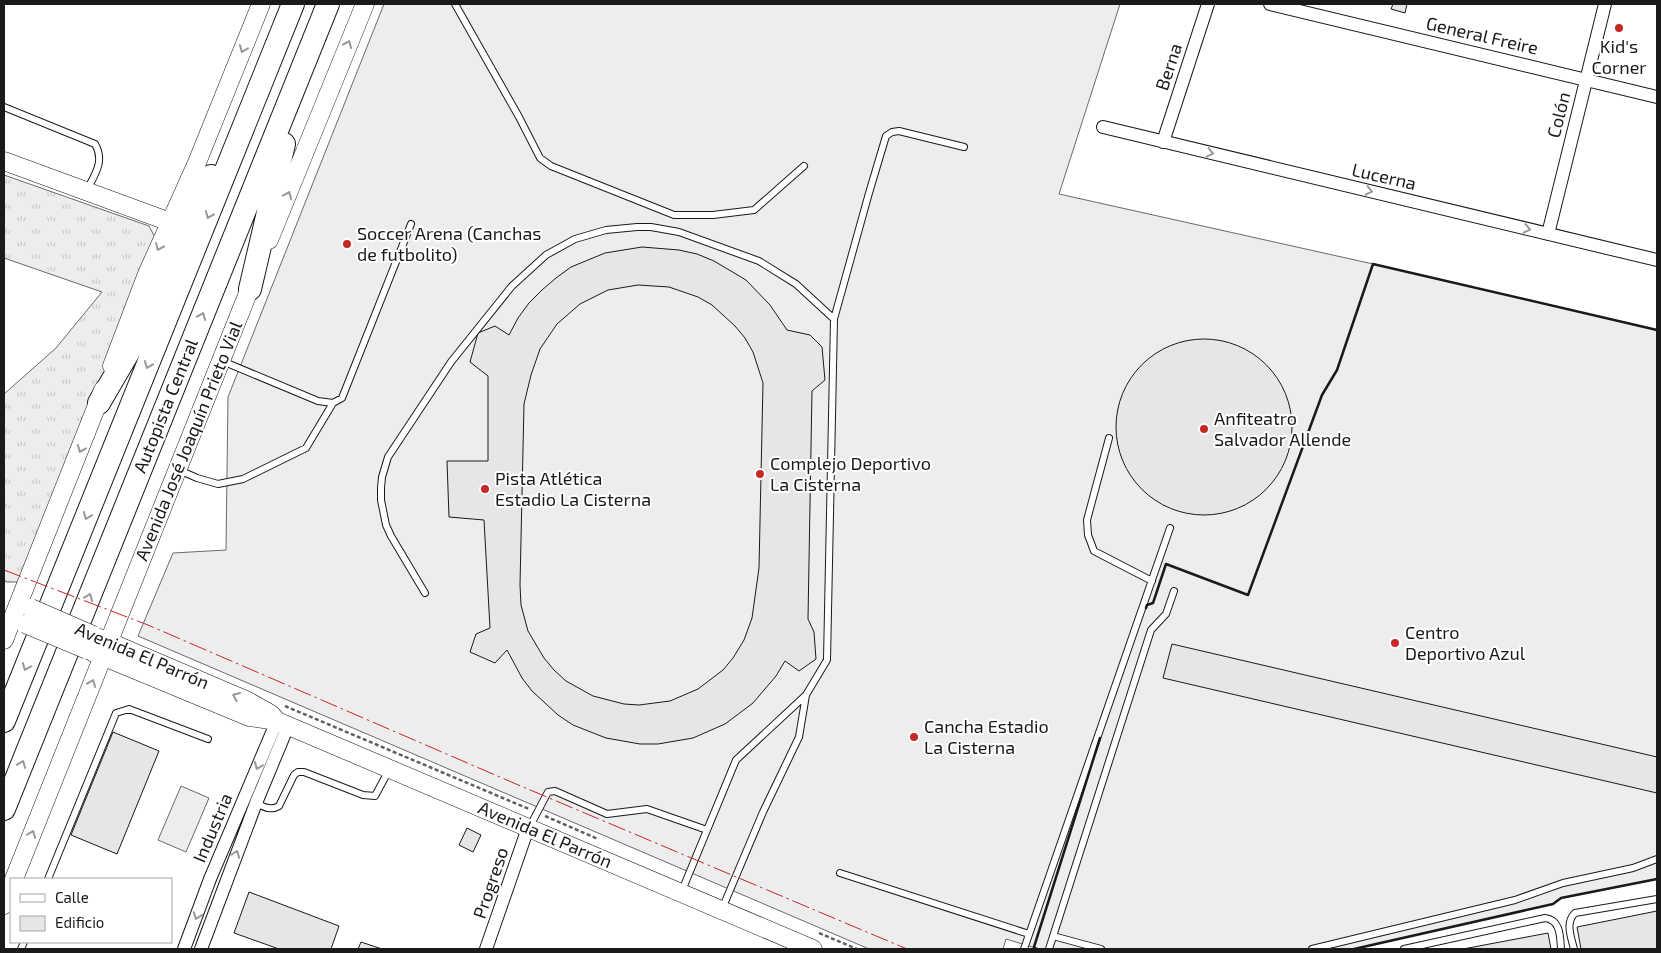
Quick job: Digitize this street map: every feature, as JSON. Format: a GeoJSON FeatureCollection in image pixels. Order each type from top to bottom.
{"type":"FeatureCollection","features":[{"type":"Feature","properties":{"kind":"highway","name":"Autopista Central"},"geometry":{"type":"LineString","coordinates":[[4,722],[293,4]]}},
{"type":"Feature","properties":{"kind":"highway","name":"Autopista Central"},"geometry":{"type":"LineString","coordinates":[[4,809],[328,4]]}},
{"type":"Feature","properties":{"kind":"highway"},"geometry":{"type":"LineString","coordinates":[[250,289],[300,73]]}},
{"type":"Feature","properties":{"kind":"highway"},"geometry":{"type":"LineString","coordinates":[[99,403],[134,343],[185,223],[205,186],[246,121]]}},
{"type":"Feature","properties":{"kind":"main road"},"geometry":{"type":"LineString","coordinates":[[4,640],[99,403],[147,274],[196,165],[261,4]]}},
{"type":"Feature","properties":{"kind":"main road","name":"Avenida José Joaquín Prieto Vial"},"geometry":{"type":"LineString","coordinates":[[14,878],[98,646],[178,470],[365,4]]}},
{"type":"Feature","properties":{"kind":"main road"},"geometry":{"type":"LineString","coordinates":[[4,161],[170,222]]}},
{"type":"Feature","properties":{"kind":"main road","name":"Avenida El Parrón"},"geometry":{"type":"LineString","coordinates":[[16,611],[98,646],[249,716],[282,717],[390,769],[532,820],[680,893],[813,949]]}},
{"type":"Feature","properties":{"kind":"main road"},"geometry":{"type":"LineString","coordinates":[[4,905],[10,889]]}},
{"type":"Feature","properties":{"kind":"street","name":"Berna"},"geometry":{"type":"LineString","coordinates":[[1163,142],[1208,4]]}},
{"type":"Feature","properties":{"kind":"street","name":"General Freire"},"geometry":{"type":"LineString","coordinates":[[1270,4],[1657,97]]}},
{"type":"Feature","properties":{"kind":"street","name":"Colón"},"geometry":{"type":"LineString","coordinates":[[1548,234],[1605,4]]}},
{"type":"Feature","properties":{"kind":"street","name":"Lucerna"},"geometry":{"type":"LineString","coordinates":[[1103,127],[1657,260]]}},
{"type":"Feature","properties":{"kind":"street","name":"Industria"},"geometry":{"type":"LineString","coordinates":[[201,949],[256,803],[282,717]]}},
{"type":"Feature","properties":{"kind":"street","name":"Industria"},"geometry":{"type":"LineString","coordinates":[[184,949],[210,879],[282,717]]}},
{"type":"Feature","properties":{"kind":"street","name":"Progreso"},"geometry":{"type":"LineString","coordinates":[[488,949],[532,820]]}},
{"type":"Feature","properties":{"kind":"lane"},"geometry":{"type":"LineString","coordinates":[[455,4],[540,158],[551,166],[674,215],[713,215],[754,210],[804,166]]}},
{"type":"Feature","properties":{"kind":"lane"},"geometry":{"type":"LineString","coordinates":[[4,107],[95,144],[100,152],[100,160],[87,191]]}},
{"type":"Feature","properties":{"kind":"lane"},"geometry":{"type":"LineString","coordinates":[[680,893],[736,760],[806,695],[827,660],[834,319],[886,136],[892,132],[899,131],[964,147]]}},
{"type":"Feature","properties":{"kind":"lane"},"geometry":{"type":"LineString","coordinates":[[178,470],[218,484],[243,479],[306,448],[333,403],[342,398],[411,224]]}},
{"type":"Feature","properties":{"kind":"lane"},"geometry":{"type":"LineString","coordinates":[[425,593],[391,536],[382,513],[382,478],[388,457],[450,362],[512,286],[546,255],[575,239],[606,230],[637,227],[672,230],[758,261],[796,284],[834,319]]}},
{"type":"Feature","properties":{"kind":"lane"},"geometry":{"type":"LineString","coordinates":[[222,361],[318,401],[333,403]]}},
{"type":"Feature","properties":{"kind":"lane"},"geometry":{"type":"LineString","coordinates":[[1109,438],[1087,520],[1088,535],[1094,551],[1152,581]]}},
{"type":"Feature","properties":{"kind":"lane"},"geometry":{"type":"LineString","coordinates":[[1024,949],[1170,528]]}},
{"type":"Feature","properties":{"kind":"lane"},"geometry":{"type":"LineString","coordinates":[[1049,949],[1151,630],[1166,614],[1174,591]]}},
{"type":"Feature","properties":{"kind":"lane"},"geometry":{"type":"LineString","coordinates":[[722,910],[763,812],[799,737],[806,695]]}},
{"type":"Feature","properties":{"kind":"lane"},"geometry":{"type":"LineString","coordinates":[[48,878],[116,713],[129,709],[208,739]]}},
{"type":"Feature","properties":{"kind":"lane"},"geometry":{"type":"LineString","coordinates":[[256,803],[274,809],[279,806],[294,775],[298,772],[304,772],[363,795],[375,796],[390,769]]}},
{"type":"Feature","properties":{"kind":"lane"},"geometry":{"type":"LineString","coordinates":[[532,820],[548,792],[555,791],[607,814],[647,809],[707,830]]}},
{"type":"Feature","properties":{"kind":"lane"},"geometry":{"type":"LineString","coordinates":[[1312,949],[1515,900],[1562,883],[1633,868],[1657,859]]}},
{"type":"Feature","properties":{"kind":"lane"},"geometry":{"type":"LineString","coordinates":[[840,873],[1029,934]]}},
{"type":"Feature","properties":{"kind":"lane"},"geometry":{"type":"LineString","coordinates":[[1574,949],[1569,923],[1575,913],[1657,899]]}},
{"type":"Feature","properties":{"kind":"lane"},"geometry":{"type":"LineString","coordinates":[[1404,949],[1545,918],[1553,920],[1558,926],[1562,949]]}},
{"type":"Feature","properties":{"kind":"lane"},"geometry":{"type":"LineString","coordinates":[[1053,936],[1101,949]]}},
{"type":"Feature","properties":{"kind":"path"},"geometry":{"type":"LineString","coordinates":[[282,717],[532,820],[599,839]]}},
{"type":"Feature","properties":{"kind":"path"},"geometry":{"type":"LineString","coordinates":[[811,930],[856,949]]}},
{"type":"Feature","properties":{"kind":"green space","name":"Complejo Deportivo La Cisterna"},"geometry":{"type":"Polygon","coordinates":[[[384,4],[1120,4],[1059,194],[1657,330],[1657,879],[1561,898],[1553,904],[1354,949],[1039,949],[1006,939],[1003,949],[869,949],[138,636],[173,553],[226,550],[228,397],[384,4]]]}},
{"type":"Feature","properties":{"kind":"green space"},"geometry":{"type":"Polygon","coordinates":[[[4,175],[149,226],[156,239],[67,470],[20,582],[4,581],[4,394],[56,348],[102,292],[4,258],[4,175]]]}},
{"type":"Feature","properties":{"kind":"green space"},"geometry":{"type":"Polygon","coordinates":[[[181,786],[209,798],[186,852],[158,840],[181,786]]]}},
{"type":"Feature","properties":{"kind":"building"},"geometry":{"type":"Polygon","coordinates":[[[1393,4],[1407,4],[1405,13],[1391,9],[1393,4]]]}},
{"type":"Feature","properties":{"kind":"building","name":"Pista Atlética Estadio La Cisterna"},"geometry":{"type":"Polygon","coordinates":[[[642,247],[679,250],[697,254],[714,261],[746,280],[770,305],[787,330],[810,335],[822,347],[825,380],[812,391],[808,619],[814,632],[816,659],[799,671],[785,661],[776,676],[753,703],[725,724],[693,738],[658,744],[640,744],[606,738],[573,725],[558,715],[532,691],[522,678],[507,650],[495,663],[470,652],[476,634],[490,628],[484,520],[449,517],[447,461],[488,461],[488,376],[470,362],[478,333],[495,326],[509,335],[529,303],[556,278],[571,267],[605,253],[642,247]],[[638,285],[608,290],[580,304],[557,324],[540,349],[524,404],[520,585],[521,605],[528,631],[544,658],[566,681],[593,696],[624,704],[639,705],[670,701],[698,689],[723,670],[744,640],[752,618],[759,568],[763,383],[753,352],[735,326],[712,305],[698,297],[669,287],[638,285]]]}},
{"type":"Feature","properties":{"kind":"building","name":"Anfiteatro Salvador Allende"},"geometry":{"type":"Polygon","coordinates":[[[1204,339],[1238,346],[1260,359],[1272,371],[1285,393],[1292,427],[1285,461],[1272,483],[1260,495],[1238,508],[1204,515],[1170,508],[1148,495],[1136,483],[1123,461],[1116,427],[1123,393],[1136,371],[1148,359],[1170,346],[1204,339]]]}},
{"type":"Feature","properties":{"kind":"building"},"geometry":{"type":"Polygon","coordinates":[[[1172,644],[1657,757],[1657,793],[1163,678],[1172,644]]]}},
{"type":"Feature","properties":{"kind":"building"},"geometry":{"type":"Polygon","coordinates":[[[113,732],[159,751],[117,854],[71,835],[113,732]]]}},
{"type":"Feature","properties":{"kind":"building"},"geometry":{"type":"Polygon","coordinates":[[[467,828],[481,835],[473,852],[459,845],[467,828]]]}},
{"type":"Feature","properties":{"kind":"building"},"geometry":{"type":"Polygon","coordinates":[[[249,892],[339,926],[331,949],[279,949],[234,933],[249,892]]]}},
{"type":"Feature","properties":{"kind":"building"},"geometry":{"type":"Polygon","coordinates":[[[1657,911],[1657,949],[1581,949],[1577,927],[1657,911]]]}},
{"type":"Feature","properties":{"kind":"building"},"geometry":{"type":"Polygon","coordinates":[[[1548,933],[1551,949],[1463,949],[1548,933]]]}},
{"type":"Feature","properties":{"kind":"building"},"geometry":{"type":"Polygon","coordinates":[[[361,942],[382,949],[358,949],[361,942]]]}},
{"type":"Feature","properties":{"kind":"fence"},"geometry":{"type":"LineString","coordinates":[[1034,947],[1039,949]]}},
{"type":"Feature","properties":{"kind":"wall"},"geometry":{"type":"LineString","coordinates":[[1146,608],[1147,605],[1153,603],[1166,564],[1248,595],[1322,395],[1337,370],[1373,264],[1657,330]]}},
{"type":"Feature","properties":{"kind":"wall"},"geometry":{"type":"LineString","coordinates":[[1034,947],[1100,738]]}},
{"type":"Feature","properties":{"kind":"wall"},"geometry":{"type":"LineString","coordinates":[[1354,949],[1553,904],[1561,898],[1657,879]]}},
{"type":"Feature","properties":{"kind":"power"},"geometry":{"type":"LineString","coordinates":[[4,570],[148,625],[516,784],[907,949]]}},
{"type":"Feature","properties":{"kind":"place","name":"Kid's Corner"},"geometry":{"type":"Point","coordinates":[1619,28]}},
{"type":"Feature","properties":{"kind":"place","name":"Soccer Arena (Canchas de futbolito)"},"geometry":{"type":"Point","coordinates":[347,244]}},
{"type":"Feature","properties":{"kind":"place","name":"Anfiteatro Salvador Allende"},"geometry":{"type":"Point","coordinates":[1204,429]}},
{"type":"Feature","properties":{"kind":"place","name":"Complejo Deportivo La Cisterna"},"geometry":{"type":"Point","coordinates":[760,474]}},
{"type":"Feature","properties":{"kind":"place","name":"Pista Atlética Estadio La Cisterna"},"geometry":{"type":"Point","coordinates":[485,489]}},
{"type":"Feature","properties":{"kind":"place","name":"Centro Deportivo Azul"},"geometry":{"type":"Point","coordinates":[1395,643]}},
{"type":"Feature","properties":{"kind":"place","name":"Cancha Estadio La Cisterna"},"geometry":{"type":"Point","coordinates":[914,737]}}]}
